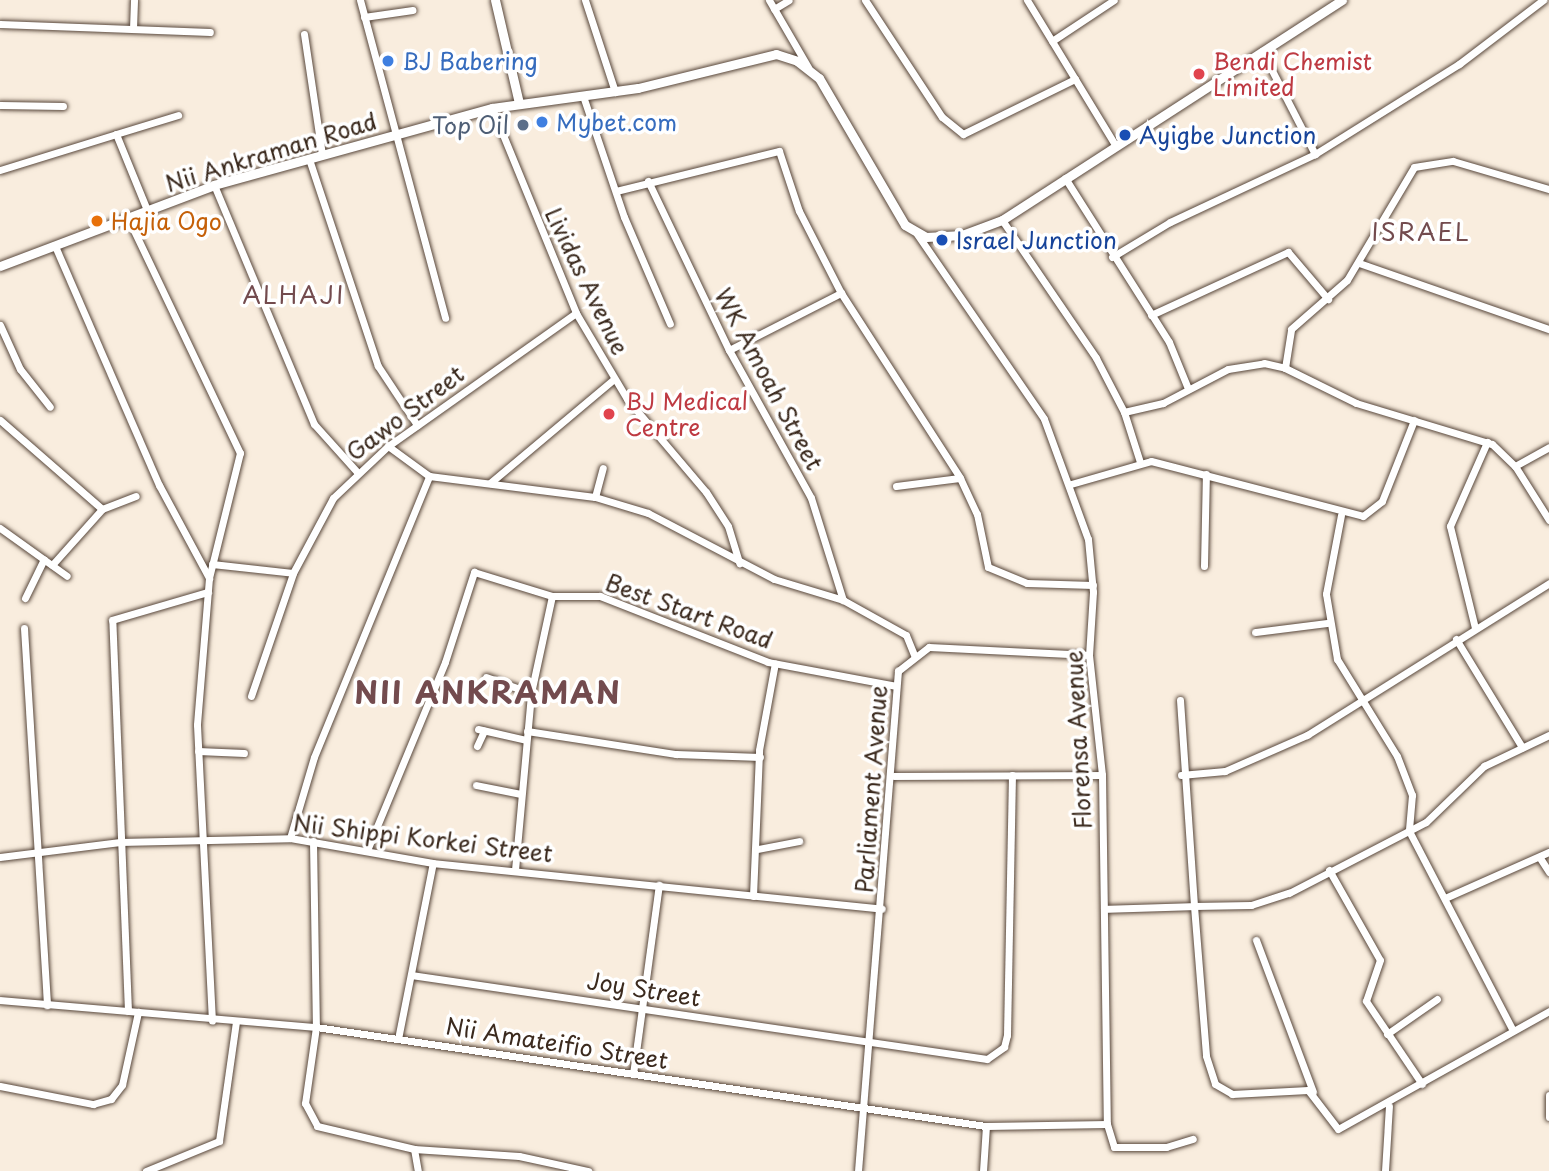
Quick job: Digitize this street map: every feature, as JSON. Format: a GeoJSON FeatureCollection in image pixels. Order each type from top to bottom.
{"type":"FeatureCollection","features":[{"type":"Feature","properties":{"kind":"street"},"geometry":{"type":"LineString","coordinates":[[133,29],[134,0]]}},
{"type":"Feature","properties":{"kind":"street"},"geometry":{"type":"LineString","coordinates":[[360,0],[445,318]]}},
{"type":"Feature","properties":{"kind":"street"},"geometry":{"type":"LineString","coordinates":[[495,0],[519,103]]}},
{"type":"Feature","properties":{"kind":"street"},"geometry":{"type":"LineString","coordinates":[[585,0],[615,92]]}},
{"type":"Feature","properties":{"kind":"street"},"geometry":{"type":"LineString","coordinates":[[769,0],[905,225],[917,234],[948,238],[1002,220],[1342,0]]}},
{"type":"Feature","properties":{"kind":"street"},"geometry":{"type":"LineString","coordinates":[[774,9],[789,0]]}},
{"type":"Feature","properties":{"kind":"street"},"geometry":{"type":"LineString","coordinates":[[865,0],[942,117],[963,134],[1075,79]]}},
{"type":"Feature","properties":{"kind":"street"},"geometry":{"type":"LineString","coordinates":[[1027,0],[1115,145]]}},
{"type":"Feature","properties":{"kind":"street"},"geometry":{"type":"LineString","coordinates":[[1052,41],[1114,0]]}},
{"type":"Feature","properties":{"kind":"street"},"geometry":{"type":"LineString","coordinates":[[1112,257],[1170,222],[1315,154],[1459,64],[1544,0]]}},
{"type":"Feature","properties":{"kind":"street"},"geometry":{"type":"LineString","coordinates":[[364,17],[412,10]]}},
{"type":"Feature","properties":{"kind":"street"},"geometry":{"type":"LineString","coordinates":[[0,24],[210,32]]}},
{"type":"Feature","properties":{"kind":"street"},"geometry":{"type":"LineString","coordinates":[[304,34],[321,155]]}},
{"type":"Feature","properties":{"kind":"street"},"geometry":{"type":"LineString","coordinates":[[1262,51],[1315,154]]}},
{"type":"Feature","properties":{"kind":"street","name":"Nii Ankraman Road"},"geometry":{"type":"LineString","coordinates":[[0,266],[214,185],[492,108],[615,92],[776,54],[808,68]]}},
{"type":"Feature","properties":{"kind":"street"},"geometry":{"type":"LineString","coordinates":[[583,96],[616,191],[670,324]]}},
{"type":"Feature","properties":{"kind":"street"},"geometry":{"type":"LineString","coordinates":[[0,105],[63,106]]}},
{"type":"Feature","properties":{"kind":"street","name":"Lividas Avenue"},"geometry":{"type":"LineString","coordinates":[[492,108],[576,313],[614,379],[706,492],[728,526],[739,563]]}},
{"type":"Feature","properties":{"kind":"street"},"geometry":{"type":"LineString","coordinates":[[0,170],[178,115]]}},
{"type":"Feature","properties":{"kind":"street"},"geometry":{"type":"LineString","coordinates":[[116,134],[147,211]]}},
{"type":"Feature","properties":{"kind":"street"},"geometry":{"type":"LineString","coordinates":[[616,191],[770,150],[781,158],[841,293],[960,478],[993,572],[1027,583],[1093,585]]}},
{"type":"Feature","properties":{"kind":"street"},"geometry":{"type":"LineString","coordinates":[[309,159],[378,366],[416,425]]}},
{"type":"Feature","properties":{"kind":"street"},"geometry":{"type":"LineString","coordinates":[[1285,368],[1291,329],[1328,299],[1359,263],[1404,176],[1424,163],[1471,164],[1549,189]]}},
{"type":"Feature","properties":{"kind":"street"},"geometry":{"type":"LineString","coordinates":[[1065,178],[1112,257],[1152,315],[1187,386]]}},
{"type":"Feature","properties":{"kind":"street","name":"WK Amoah Street"},"geometry":{"type":"LineString","coordinates":[[648,181],[729,350],[811,498],[843,600]]}},
{"type":"Feature","properties":{"kind":"street"},"geometry":{"type":"LineString","coordinates":[[214,185],[314,424],[357,472]]}},
{"type":"Feature","properties":{"kind":"street"},"geometry":{"type":"LineString","coordinates":[[128,218],[240,453],[209,578],[198,751],[199,842],[212,1021]]}},
{"type":"Feature","properties":{"kind":"street"},"geometry":{"type":"LineString","coordinates":[[1002,220],[1081,333],[1124,412],[1140,462]]}},
{"type":"Feature","properties":{"kind":"street","name":"Florensa Avenue"},"geometry":{"type":"LineString","coordinates":[[917,234],[1031,395],[1072,484],[1093,585],[1089,655],[1102,775],[1108,1124]]}},
{"type":"Feature","properties":{"kind":"street"},"geometry":{"type":"LineString","coordinates":[[55,246],[159,485],[209,578]]}},
{"type":"Feature","properties":{"kind":"street"},"geometry":{"type":"LineString","coordinates":[[1152,315],[1288,252],[1328,299]]}},
{"type":"Feature","properties":{"kind":"street"},"geometry":{"type":"LineString","coordinates":[[1359,263],[1549,329]]}},
{"type":"Feature","properties":{"kind":"street"},"geometry":{"type":"LineString","coordinates":[[729,350],[841,293]]}},
{"type":"Feature","properties":{"kind":"street","name":"Gawo Street"},"geometry":{"type":"LineString","coordinates":[[251,695],[293,573],[333,498],[357,472],[388,446],[576,313]]}},
{"type":"Feature","properties":{"kind":"street"},"geometry":{"type":"LineString","coordinates":[[0,325],[20,369],[50,407]]}},
{"type":"Feature","properties":{"kind":"street"},"geometry":{"type":"LineString","coordinates":[[1124,412],[1163,403],[1187,386],[1250,364],[1285,368],[1338,396],[1487,442],[1515,466],[1549,520]]}},
{"type":"Feature","properties":{"kind":"street"},"geometry":{"type":"LineString","coordinates":[[490,484],[614,379]]}},
{"type":"Feature","properties":{"kind":"street"},"geometry":{"type":"LineString","coordinates":[[0,420],[102,509]]}},
{"type":"Feature","properties":{"kind":"street"},"geometry":{"type":"LineString","coordinates":[[1072,484],[1140,462],[1206,474],[1341,515],[1363,516],[1379,506],[1414,420]]}},
{"type":"Feature","properties":{"kind":"street"},"geometry":{"type":"LineString","coordinates":[[1475,628],[1450,526],[1487,442]]}},
{"type":"Feature","properties":{"kind":"street"},"geometry":{"type":"LineString","coordinates":[[388,446],[429,476],[595,497],[677,526],[739,563],[843,600],[906,635],[914,655],[929,647],[978,645],[1089,655]]}},
{"type":"Feature","properties":{"kind":"street"},"geometry":{"type":"LineString","coordinates":[[1515,466],[1549,447]]}},
{"type":"Feature","properties":{"kind":"street"},"geometry":{"type":"LineString","coordinates":[[595,497],[603,468]]}},
{"type":"Feature","properties":{"kind":"street"},"geometry":{"type":"LineString","coordinates":[[1203,566],[1206,474]]}},
{"type":"Feature","properties":{"kind":"street"},"geometry":{"type":"LineString","coordinates":[[290,838],[314,757],[429,476]]}},
{"type":"Feature","properties":{"kind":"street"},"geometry":{"type":"LineString","coordinates":[[895,486],[960,478]]}},
{"type":"Feature","properties":{"kind":"street"},"geometry":{"type":"LineString","coordinates":[[52,565],[102,509],[136,496]]}},
{"type":"Feature","properties":{"kind":"street"},"geometry":{"type":"LineString","coordinates":[[1341,515],[1327,623],[1361,701],[1406,775],[1415,810],[1409,831],[1513,1031]]}},
{"type":"Feature","properties":{"kind":"street"},"geometry":{"type":"LineString","coordinates":[[0,528],[67,576]]}},
{"type":"Feature","properties":{"kind":"street"},"geometry":{"type":"LineString","coordinates":[[25,598],[44,559]]}},
{"type":"Feature","properties":{"kind":"street"},"geometry":{"type":"LineString","coordinates":[[212,564],[293,573]]}},
{"type":"Feature","properties":{"kind":"street","name":"Best Start Road"},"geometry":{"type":"LineString","coordinates":[[368,848],[446,662],[468,579],[481,571],[552,596],[600,596],[775,663],[896,686]]}},
{"type":"Feature","properties":{"kind":"street"},"geometry":{"type":"LineString","coordinates":[[1181,775],[1240,766],[1361,701],[1549,583]]}},
{"type":"Feature","properties":{"kind":"street"},"geometry":{"type":"LineString","coordinates":[[128,1011],[112,620],[208,592]]}},
{"type":"Feature","properties":{"kind":"street"},"geometry":{"type":"LineString","coordinates":[[515,870],[531,693],[552,596]]}},
{"type":"Feature","properties":{"kind":"street"},"geometry":{"type":"LineString","coordinates":[[1255,632],[1327,623]]}},
{"type":"Feature","properties":{"kind":"street"},"geometry":{"type":"LineString","coordinates":[[24,628],[40,854],[47,1005]]}},
{"type":"Feature","properties":{"kind":"street"},"geometry":{"type":"LineString","coordinates":[[1456,639],[1522,747]]}},
{"type":"Feature","properties":{"kind":"street","name":"Parliament Avenue"},"geometry":{"type":"LineString","coordinates":[[858,1171],[872,1042],[894,776],[896,686],[898,671],[914,655]]}},
{"type":"Feature","properties":{"kind":"street"},"geometry":{"type":"LineString","coordinates":[[752,896],[758,849],[760,757],[775,663]]}},
{"type":"Feature","properties":{"kind":"street"},"geometry":{"type":"LineString","coordinates":[[486,677],[531,693]]}},
{"type":"Feature","properties":{"kind":"street"},"geometry":{"type":"LineString","coordinates":[[1180,700],[1181,775],[1206,1056],[1215,1084],[1232,1094],[1313,1092]]}},
{"type":"Feature","properties":{"kind":"street"},"geometry":{"type":"LineString","coordinates":[[477,746],[481,730],[676,754],[760,757]]}},
{"type":"Feature","properties":{"kind":"street"},"geometry":{"type":"LineString","coordinates":[[1104,909],[1268,902],[1409,831],[1437,813],[1471,775],[1549,735]]}},
{"type":"Feature","properties":{"kind":"street"},"geometry":{"type":"LineString","coordinates":[[198,751],[244,753]]}},
{"type":"Feature","properties":{"kind":"street","name":"Joy Street"},"geometry":{"type":"LineString","coordinates":[[411,975],[872,1042],[974,1061],[1004,1047],[1012,775]]}},
{"type":"Feature","properties":{"kind":"street"},"geometry":{"type":"LineString","coordinates":[[894,776],[1102,775]]}},
{"type":"Feature","properties":{"kind":"street"},"geometry":{"type":"LineString","coordinates":[[476,785],[521,794]]}},
{"type":"Feature","properties":{"kind":"street","name":"Nii Shippi Korkei Street"},"geometry":{"type":"LineString","coordinates":[[0,857],[120,842],[290,838],[368,848],[433,863],[882,909]]}},
{"type":"Feature","properties":{"kind":"street"},"geometry":{"type":"LineString","coordinates":[[313,841],[316,1027],[305,1103],[317,1126],[414,1149],[519,1156],[587,1171]]}},
{"type":"Feature","properties":{"kind":"street"},"geometry":{"type":"LineString","coordinates":[[758,849],[799,841]]}},
{"type":"Feature","properties":{"kind":"street"},"geometry":{"type":"LineString","coordinates":[[1445,898],[1549,852]]}},
{"type":"Feature","properties":{"kind":"street"},"geometry":{"type":"LineString","coordinates":[[1540,858],[1549,872]]}},
{"type":"Feature","properties":{"kind":"street"},"geometry":{"type":"LineString","coordinates":[[398,1039],[433,863]]}},
{"type":"Feature","properties":{"kind":"street"},"geometry":{"type":"LineString","coordinates":[[1329,870],[1377,952],[1380,965],[1364,996],[1422,1084]]}},
{"type":"Feature","properties":{"kind":"street"},"geometry":{"type":"LineString","coordinates":[[633,1074],[659,885]]}},
{"type":"Feature","properties":{"kind":"street"},"geometry":{"type":"LineString","coordinates":[[1256,940],[1313,1092],[1338,1129],[1389,1106],[1549,1011]]}},
{"type":"Feature","properties":{"kind":"street"},"geometry":{"type":"LineString","coordinates":[[1387,1034],[1437,999]]}},
{"type":"Feature","properties":{"kind":"street","name":"Nii Amateifio Street"},"geometry":{"type":"LineString","coordinates":[[0,1000],[212,1021],[316,1027],[986,1126],[1108,1124]]}},
{"type":"Feature","properties":{"kind":"street"},"geometry":{"type":"LineString","coordinates":[[0,1086],[93,1104],[111,1099],[122,1085],[138,1012]]}},
{"type":"Feature","properties":{"kind":"street"},"geometry":{"type":"LineString","coordinates":[[146,1171],[165,1167],[219,1141],[236,1022]]}},
{"type":"Feature","properties":{"kind":"street"},"geometry":{"type":"LineString","coordinates":[[1549,1095],[1549,1116]]}},
{"type":"Feature","properties":{"kind":"street"},"geometry":{"type":"LineString","coordinates":[[1385,1171],[1389,1106]]}},
{"type":"Feature","properties":{"kind":"street"},"geometry":{"type":"LineString","coordinates":[[1108,1124],[1114,1147],[1166,1147],[1193,1139]]}},
{"type":"Feature","properties":{"kind":"street"},"geometry":{"type":"LineString","coordinates":[[983,1171],[986,1126]]}},
{"type":"Feature","properties":{"kind":"street"},"geometry":{"type":"LineString","coordinates":[[414,1149],[418,1171]]}},
{"type":"Feature","properties":{"kind":"place","name":"BJ Babering"},"geometry":{"type":"Point","coordinates":[388,61]}},
{"type":"Feature","properties":{"kind":"place","name":"Bendi Chemist Limited"},"geometry":{"type":"Point","coordinates":[1199,74]}},
{"type":"Feature","properties":{"kind":"place","name":"Mybet.com"},"geometry":{"type":"Point","coordinates":[542,122]}},
{"type":"Feature","properties":{"kind":"place","name":"Top Oil"},"geometry":{"type":"Point","coordinates":[523,125]}},
{"type":"Feature","properties":{"kind":"place","name":"Ayigbe Junction"},"geometry":{"type":"Point","coordinates":[1125,135]}},
{"type":"Feature","properties":{"kind":"place","name":"Hajia Ogo"},"geometry":{"type":"Point","coordinates":[97,221]}},
{"type":"Feature","properties":{"kind":"place","name":"Israel Junction"},"geometry":{"type":"Point","coordinates":[942,240]}},
{"type":"Feature","properties":{"kind":"place","name":"BJ Medical Centre"},"geometry":{"type":"Point","coordinates":[609,414]}},
{"type":"Feature","properties":{"kind":"district","name":"ISRAEL"},"geometry":{"type":"Point","coordinates":[1421,232]}},
{"type":"Feature","properties":{"kind":"district","name":"ALHAJI"},"geometry":{"type":"Point","coordinates":[294,295]}},
{"type":"Feature","properties":{"kind":"district","name":"NII ANKRAMAN"},"geometry":{"type":"Point","coordinates":[488,692]}}]}
